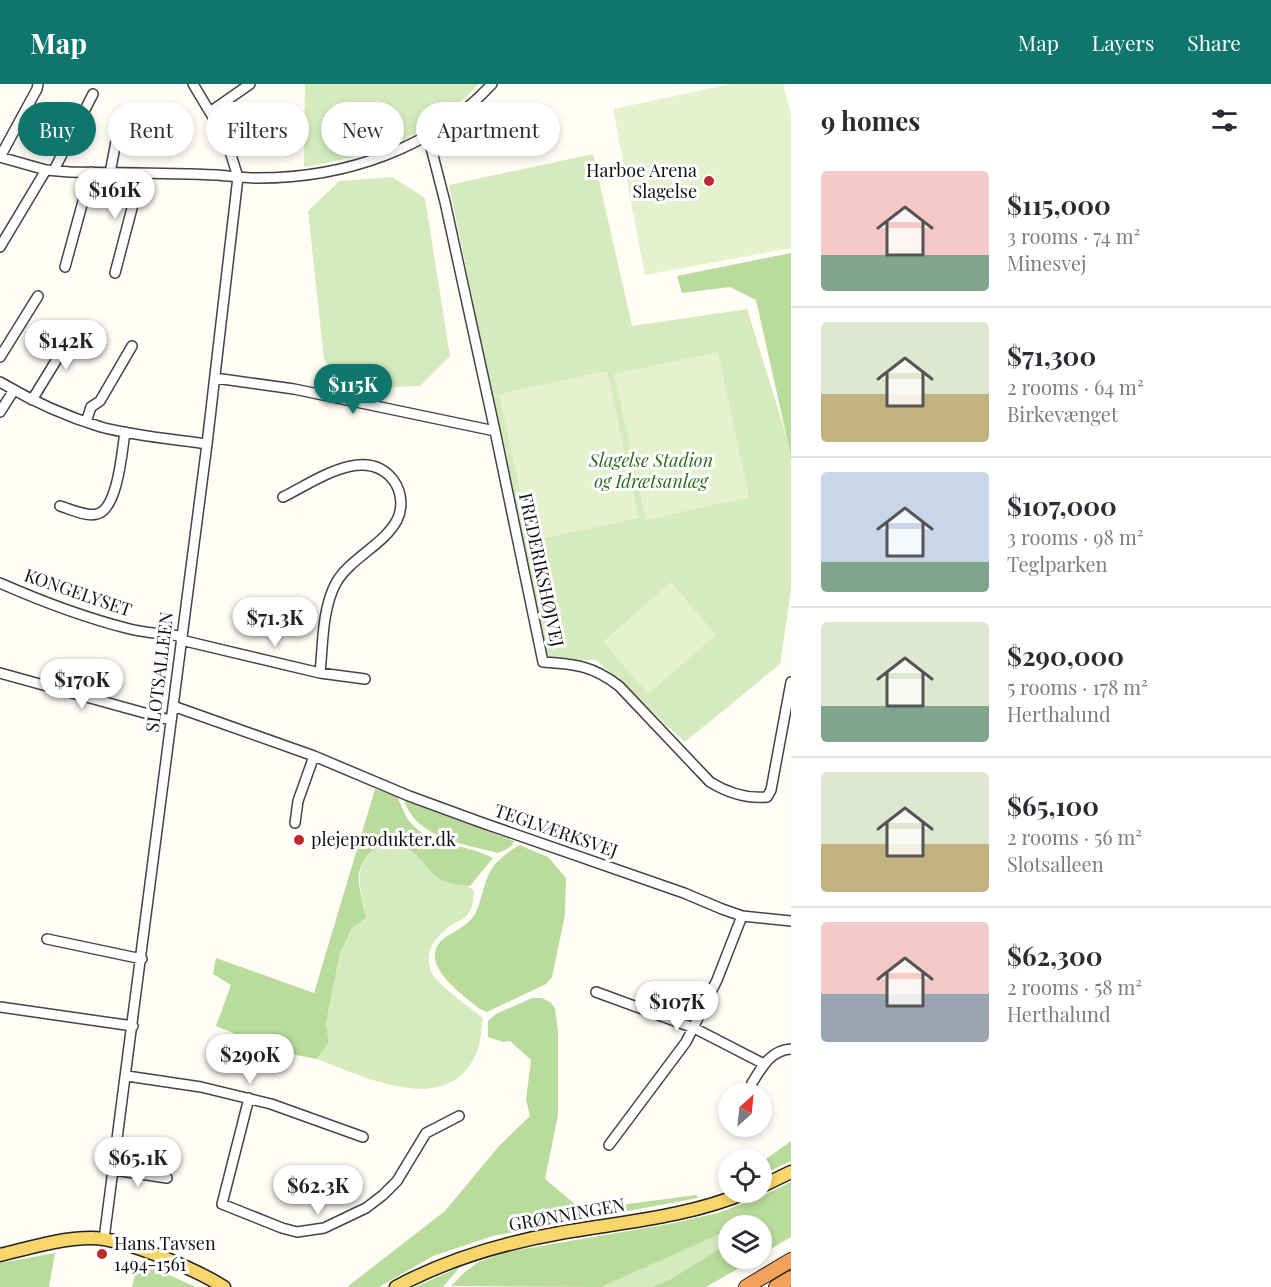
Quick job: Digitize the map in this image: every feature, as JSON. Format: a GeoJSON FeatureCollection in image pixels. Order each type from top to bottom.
{"type":"FeatureCollection","features":[{"type":"Feature","properties":{"kind":"highway"},"geometry":{"type":"LineString","coordinates":[[746,1287],[791,1260]]}},
{"type":"Feature","properties":{"kind":"highway"},"geometry":{"type":"LineString","coordinates":[[776,1287],[791,1278]]}},
{"type":"Feature","properties":{"kind":"main road"},"geometry":{"type":"LineString","coordinates":[[772,1181],[791,1172]]}},
{"type":"Feature","properties":{"kind":"main road","name":"GRØNNINGEN"},"geometry":{"type":"LineString","coordinates":[[396,1287],[437,1267],[490,1249],[562,1232],[661,1218],[718,1202]]}},
{"type":"Feature","properties":{"kind":"main road"},"geometry":{"type":"LineString","coordinates":[[0,1254],[72,1239],[104,1239],[139,1248],[224,1287]]}},
{"type":"Feature","properties":{"kind":"street"},"geometry":{"type":"LineString","coordinates":[[38,84],[0,157],[50,170],[261,178],[344,168],[390,155],[416,142]]}},
{"type":"Feature","properties":{"kind":"street"},"geometry":{"type":"LineString","coordinates":[[192,84],[206,106]]}},
{"type":"Feature","properties":{"kind":"street"},"geometry":{"type":"LineString","coordinates":[[224,102],[250,84]]}},
{"type":"Feature","properties":{"kind":"street"},"geometry":{"type":"LineString","coordinates":[[472,102],[492,84]]}},
{"type":"Feature","properties":{"kind":"street"},"geometry":{"type":"LineString","coordinates":[[0,247],[50,170],[93,94]]}},
{"type":"Feature","properties":{"kind":"street"},"geometry":{"type":"LineString","coordinates":[[110,173],[113,156]]}},
{"type":"Feature","properties":{"kind":"street"},"geometry":{"type":"LineString","coordinates":[[231,156],[238,177]]}},
{"type":"Feature","properties":{"kind":"street","name":"FREDERIKSHØJVEJ"},"geometry":{"type":"LineString","coordinates":[[433,156],[495,431],[543,662],[575,664],[605,675],[619,686],[710,782],[724,790],[756,798],[767,797],[771,790],[791,682]]}},
{"type":"Feature","properties":{"kind":"street"},"geometry":{"type":"LineString","coordinates":[[65,267],[92,172]]}},
{"type":"Feature","properties":{"kind":"street"},"geometry":{"type":"LineString","coordinates":[[114,273],[141,174]]}},
{"type":"Feature","properties":{"kind":"street","name":"SLOTSALLEEN"},"geometry":{"type":"LineString","coordinates":[[104,1239],[207,444],[238,177]]}},
{"type":"Feature","properties":{"kind":"street"},"geometry":{"type":"LineString","coordinates":[[0,357],[38,296]]}},
{"type":"Feature","properties":{"kind":"street"},"geometry":{"type":"LineString","coordinates":[[32,400],[76,328]]}},
{"type":"Feature","properties":{"kind":"street"},"geometry":{"type":"LineString","coordinates":[[86,422],[91,407],[100,401],[132,346]]}},
{"type":"Feature","properties":{"kind":"street"},"geometry":{"type":"LineString","coordinates":[[215,378],[294,388],[495,431]]}},
{"type":"Feature","properties":{"kind":"street"},"geometry":{"type":"LineString","coordinates":[[0,382],[32,400],[86,422],[125,432],[207,444]]}},
{"type":"Feature","properties":{"kind":"street"},"geometry":{"type":"LineString","coordinates":[[0,412],[14,390]]}},
{"type":"Feature","properties":{"kind":"street"},"geometry":{"type":"LineString","coordinates":[[60,506],[89,515],[98,514],[104,510],[114,492],[125,432]]}},
{"type":"Feature","properties":{"kind":"street"},"geometry":{"type":"LineString","coordinates":[[283,497],[348,465],[364,463],[379,468],[389,476],[396,484],[400,496],[401,507],[391,529],[346,570],[337,581],[331,594],[327,605],[320,673]]}},
{"type":"Feature","properties":{"kind":"street","name":"KONGELYSET"},"geometry":{"type":"LineString","coordinates":[[0,583],[45,602],[129,629],[181,638],[320,673],[365,679]]}},
{"type":"Feature","properties":{"kind":"street"},"geometry":{"type":"LineString","coordinates":[[0,673],[170,720]]}},
{"type":"Feature","properties":{"kind":"street","name":"TEGLVÆRKSVEJ"},"geometry":{"type":"LineString","coordinates":[[173,706],[314,756],[410,796],[684,892],[742,916],[791,921]]}},
{"type":"Feature","properties":{"kind":"street"},"geometry":{"type":"LineString","coordinates":[[295,823],[298,801],[314,756]]}},
{"type":"Feature","properties":{"kind":"street"},"geometry":{"type":"LineString","coordinates":[[609,1145],[673,1061],[694,1028],[717,980],[742,916]]}},
{"type":"Feature","properties":{"kind":"street"},"geometry":{"type":"LineString","coordinates":[[47,939],[141,959]]}},
{"type":"Feature","properties":{"kind":"street"},"geometry":{"type":"LineString","coordinates":[[596,992],[694,1028],[764,1064]]}},
{"type":"Feature","properties":{"kind":"street"},"geometry":{"type":"LineString","coordinates":[[0,1007],[133,1026]]}},
{"type":"Feature","properties":{"kind":"street"},"geometry":{"type":"LineString","coordinates":[[752,1083],[764,1064],[775,1054],[791,1049]]}},
{"type":"Feature","properties":{"kind":"street"},"geometry":{"type":"LineString","coordinates":[[126,1076],[201,1086],[249,1098],[363,1137]]}},
{"type":"Feature","properties":{"kind":"street"},"geometry":{"type":"LineString","coordinates":[[249,1098],[222,1204],[297,1232],[324,1228],[366,1208],[383,1196],[397,1181],[426,1134],[459,1116]]}},
{"type":"Feature","properties":{"kind":"street"},"geometry":{"type":"LineString","coordinates":[[114,1170],[167,1178]]}},
{"type":"Feature","properties":{"kind":"green space"},"geometry":{"type":"Polygon","coordinates":[[[305,84],[479,84],[460,102],[416,102],[416,134],[404,139],[404,102],[321,102],[321,156],[354,156],[304,167],[304,156],[309,156],[309,102],[305,102],[305,84]]]}},
{"type":"Feature","properties":{"kind":"green space","name":"Harboe Arena Slagelse"},"geometry":{"type":"Polygon","coordinates":[[[731,84],[783,84],[791,114],[791,248],[645,275],[613,109],[731,84]]]}},
{"type":"Feature","properties":{"kind":"green space","name":"Slagelse Stadion og Idrætsanlæg"},"geometry":{"type":"Polygon","coordinates":[[[593,154],[632,326],[747,309],[791,451],[791,590],[780,664],[685,742],[596,660],[546,660],[449,185],[593,154]]]}},
{"type":"Feature","properties":{"kind":"green space"},"geometry":{"type":"Polygon","coordinates":[[[392,177],[425,198],[450,356],[420,386],[351,389],[324,360],[308,211],[339,181],[392,177]]]}},
{"type":"Feature","properties":{"kind":"green space"},"geometry":{"type":"Polygon","coordinates":[[[791,253],[791,456],[756,300],[730,287],[682,293],[677,276],[791,253]]]}},
{"type":"Feature","properties":{"kind":"green space"},"geometry":{"type":"Polygon","coordinates":[[[718,352],[749,497],[646,520],[614,374],[718,352]]]}},
{"type":"Feature","properties":{"kind":"green space"},"geometry":{"type":"Polygon","coordinates":[[[607,371],[639,518],[531,541],[499,394],[607,371]]]}},
{"type":"Feature","properties":{"kind":"green space"},"geometry":{"type":"Polygon","coordinates":[[[671,582],[716,635],[648,694],[603,642],[671,582]]]}},
{"type":"Feature","properties":{"kind":"green space"},"geometry":{"type":"Polygon","coordinates":[[[375,789],[397,797],[410,822],[428,836],[493,858],[470,886],[439,879],[416,855],[399,846],[382,846],[374,849],[368,855],[359,873],[366,918],[352,928],[340,953],[326,1023],[329,1042],[317,1059],[280,1052],[216,1026],[231,985],[213,974],[216,958],[314,993],[375,789]]]}},
{"type":"Feature","properties":{"kind":"green space"},"geometry":{"type":"Polygon","coordinates":[[[404,801],[514,841],[510,847],[498,853],[457,843],[431,832],[420,824],[404,801]]]}},
{"type":"Feature","properties":{"kind":"green space"},"geometry":{"type":"Polygon","coordinates":[[[386,844],[414,854],[440,879],[464,885],[474,891],[472,906],[467,916],[441,934],[430,952],[430,967],[437,980],[483,1018],[476,1054],[463,1074],[445,1085],[425,1089],[403,1087],[357,1075],[317,1059],[329,1042],[326,1023],[340,953],[352,928],[366,918],[360,885],[362,865],[366,857],[374,850],[386,844]]]}},
{"type":"Feature","properties":{"kind":"green space"},"geometry":{"type":"Polygon","coordinates":[[[519,845],[548,857],[566,878],[565,915],[552,977],[546,984],[487,1012],[480,1009],[446,979],[435,959],[436,949],[442,940],[472,918],[491,870],[519,845]]]}},
{"type":"Feature","properties":{"kind":"green space"},"geometry":{"type":"Polygon","coordinates":[[[532,998],[542,998],[555,1008],[558,1032],[558,1115],[545,1179],[582,1210],[696,1195],[698,1198],[493,1236],[433,1256],[379,1287],[347,1287],[445,1211],[499,1146],[530,1116],[526,1100],[531,1060],[510,1041],[503,1042],[488,1037],[488,1021],[496,1014],[532,998]]]}},
{"type":"Feature","properties":{"kind":"green space"},"geometry":{"type":"Polygon","coordinates":[[[791,1141],[791,1161],[772,1170],[772,1155],[791,1141]]]}},
{"type":"Feature","properties":{"kind":"green space"},"geometry":{"type":"Polygon","coordinates":[[[791,1182],[791,1237],[772,1248],[772,1215],[718,1215],[718,1235],[601,1287],[451,1286],[479,1262],[506,1252],[674,1223],[718,1213],[744,1203],[772,1203],[772,1191],[791,1182]]]}},
{"type":"Feature","properties":{"kind":"green space"},"geometry":{"type":"Polygon","coordinates":[[[718,1235],[718,1250],[669,1280],[652,1287],[601,1287],[718,1235]]]}},
{"type":"Feature","properties":{"kind":"green space"},"geometry":{"type":"Polygon","coordinates":[[[718,1250],[718,1269],[738,1269],[706,1287],[652,1287],[669,1280],[718,1250]]]}},
{"type":"Feature","properties":{"kind":"green space"},"geometry":{"type":"Polygon","coordinates":[[[55,1253],[49,1287],[0,1287],[0,1263],[55,1253]]]}},
{"type":"Feature","properties":{"kind":"green space"},"geometry":{"type":"Polygon","coordinates":[[[138,1261],[196,1287],[132,1287],[138,1261]]]}},
{"type":"Feature","properties":{"kind":"green space"},"geometry":{"type":"Polygon","coordinates":[[[460,1267],[443,1287],[415,1287],[460,1267]]]}},
{"type":"Feature","properties":{"kind":"place","name":"Harboe Arena Slagelse"},"geometry":{"type":"Point","coordinates":[709,181]}},
{"type":"Feature","properties":{"kind":"place","name":"plejeprodukter.dk"},"geometry":{"type":"Point","coordinates":[299,840]}},
{"type":"Feature","properties":{"kind":"place","name":"Hans Tavsen 1494-1561"},"geometry":{"type":"Point","coordinates":[102,1254]}}]}
